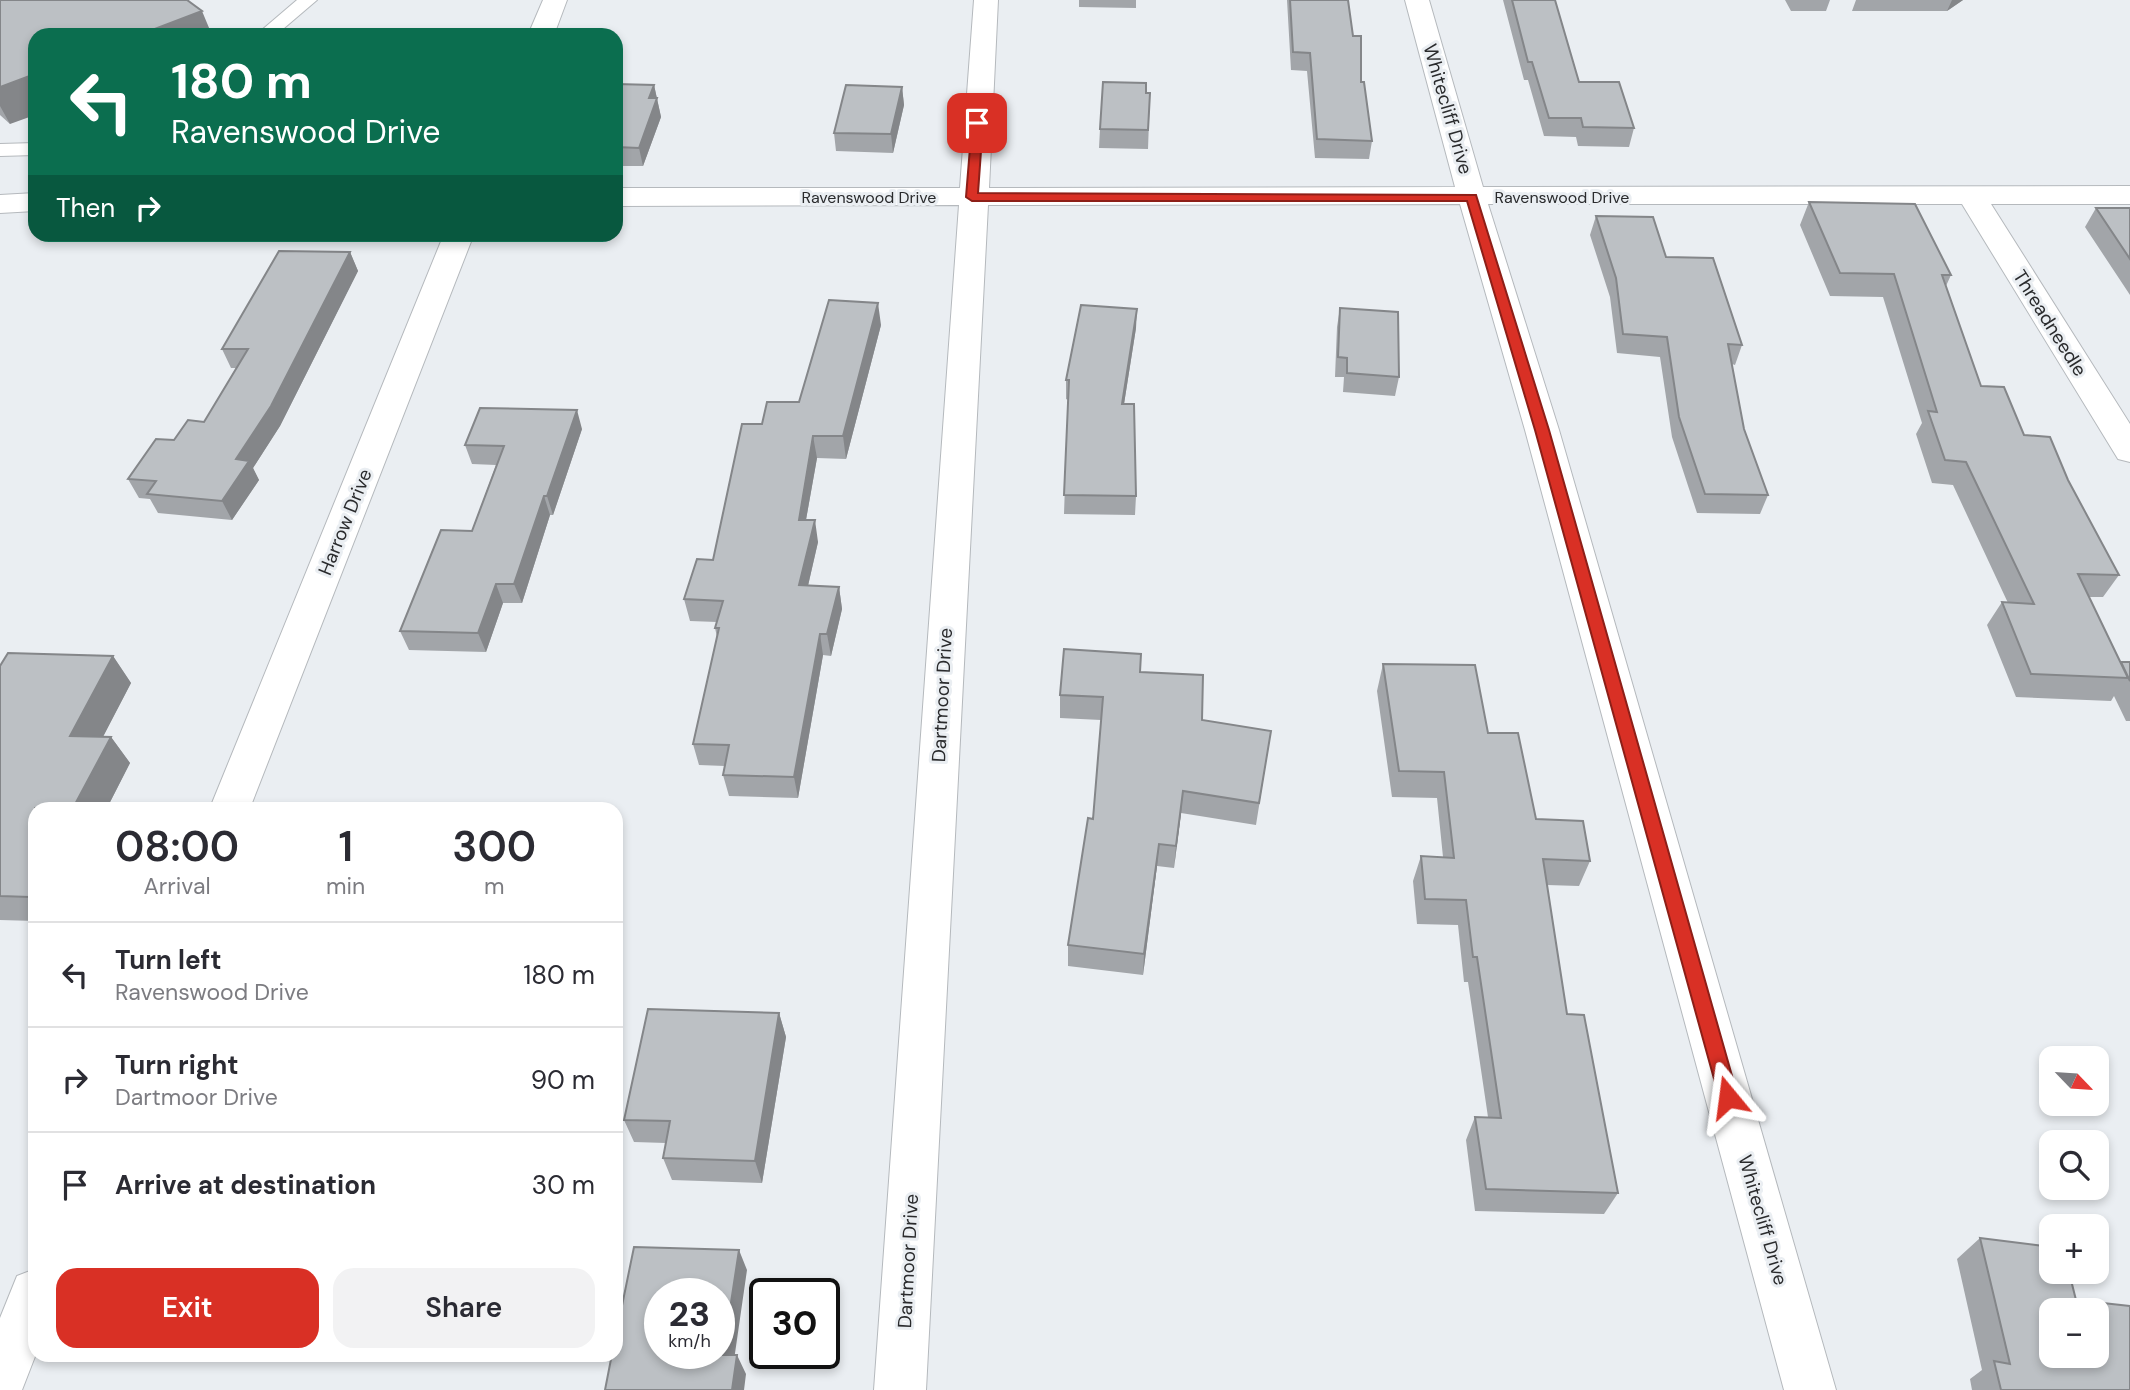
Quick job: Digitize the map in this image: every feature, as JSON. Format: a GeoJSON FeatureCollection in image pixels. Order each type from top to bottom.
{"type":"FeatureCollection","features":[{"type":"Feature","properties":{"kind":"street"},"geometry":{"type":"LineString","coordinates":[[544,28],[555,0]]}},
{"type":"Feature","properties":{"kind":"street","name":"Dartmoor Drive"},"geometry":{"type":"LineString","coordinates":[[900,1390],[986,0]]}},
{"type":"Feature","properties":{"kind":"street","name":"Whitecliff Drive"},"geometry":{"type":"LineString","coordinates":[[1418,0],[1472,198],[1542,430],[1810,1390]]}},
{"type":"Feature","properties":{"kind":"street","name":"Threadneedle"},"geometry":{"type":"LineString","coordinates":[[1971,195],[2130,452]]}},
{"type":"Feature","properties":{"kind":"street","name":"Ravenswood Drive"},"geometry":{"type":"LineString","coordinates":[[623,197],[1472,198],[2130,195]]}},
{"type":"Feature","properties":{"kind":"street"},"geometry":{"type":"LineString","coordinates":[[0,204],[28,202]]}},
{"type":"Feature","properties":{"kind":"street","name":"Harrow Drive"},"geometry":{"type":"LineString","coordinates":[[232,802],[457,242]]}},
{"type":"Feature","properties":{"kind":"street"},"geometry":{"type":"LineString","coordinates":[[0,1381],[28,1311]]}},
{"type":"Feature","properties":{"kind":"lane"},"geometry":{"type":"LineString","coordinates":[[274,28],[308,0]]}},
{"type":"Feature","properties":{"kind":"lane"},"geometry":{"type":"LineString","coordinates":[[0,150],[28,149]]}},
{"type":"Feature","properties":{"kind":"building"},"geometry":{"type":"Polygon","coordinates":[[[0,0],[187,0],[202,11],[157,28],[28,28],[28,77],[0,87],[0,0]]]}},
{"type":"Feature","properties":{"kind":"building"},"geometry":{"type":"Polygon","coordinates":[[[1290,0],[1348,0],[1353,36],[1361,36],[1361,82],[1364,82],[1372,141],[1317,139],[1310,53],[1293,52],[1290,0]]]}},
{"type":"Feature","properties":{"kind":"building"},"geometry":{"type":"Polygon","coordinates":[[[1512,0],[1555,0],[1579,82],[1619,82],[1634,128],[1583,127],[1581,118],[1549,118],[1532,62],[1528,62],[1512,0]]]}},
{"type":"Feature","properties":{"kind":"building"},"geometry":{"type":"Polygon","coordinates":[[[1103,82],[1146,83],[1146,93],[1150,93],[1148,130],[1100,129],[1103,82]]]}},
{"type":"Feature","properties":{"kind":"building"},"geometry":{"type":"Polygon","coordinates":[[[623,84],[654,85],[649,98],[657,98],[639,148],[623,147],[623,84]]]}},
{"type":"Feature","properties":{"kind":"building"},"geometry":{"type":"Polygon","coordinates":[[[846,85],[902,87],[891,134],[834,133],[846,85]]]}},
{"type":"Feature","properties":{"kind":"building"},"geometry":{"type":"Polygon","coordinates":[[[1809,202],[1915,204],[1951,275],[1942,275],[1981,386],[2004,387],[2024,435],[2050,437],[2068,480],[2119,575],[2078,574],[2128,678],[2031,674],[2002,602],[2034,604],[1966,462],[1945,460],[1928,411],[1937,412],[1894,274],[1840,273],[1809,202]]]}},
{"type":"Feature","properties":{"kind":"building"},"geometry":{"type":"Polygon","coordinates":[[[2096,208],[2130,208],[2130,259],[2096,208]]]}},
{"type":"Feature","properties":{"kind":"building"},"geometry":{"type":"Polygon","coordinates":[[[1596,216],[1653,217],[1666,257],[1713,258],[1742,345],[1728,344],[1744,429],[1768,495],[1705,494],[1679,417],[1667,337],[1623,334],[1616,278],[1596,216]]]}},
{"type":"Feature","properties":{"kind":"building"},"geometry":{"type":"Polygon","coordinates":[[[279,251],[350,252],[271,406],[236,459],[249,461],[222,501],[147,494],[156,481],[128,479],[156,439],[174,440],[188,420],[204,422],[248,349],[222,349],[279,251]]]}},
{"type":"Feature","properties":{"kind":"building"},"geometry":{"type":"Polygon","coordinates":[[[829,300],[878,303],[843,436],[813,436],[799,520],[815,520],[799,585],[839,587],[827,634],[820,634],[794,777],[723,775],[729,745],[693,744],[719,628],[715,628],[723,601],[684,599],[697,559],[713,560],[742,424],[762,424],[767,402],[799,402],[829,300]]]}},
{"type":"Feature","properties":{"kind":"building"},"geometry":{"type":"Polygon","coordinates":[[[1081,305],[1137,309],[1122,404],[1134,404],[1136,496],[1064,495],[1069,380],[1066,380],[1081,305]]]}},
{"type":"Feature","properties":{"kind":"building"},"geometry":{"type":"Polygon","coordinates":[[[1340,308],[1398,312],[1399,377],[1347,373],[1347,358],[1338,357],[1340,308]]]}},
{"type":"Feature","properties":{"kind":"building"},"geometry":{"type":"Polygon","coordinates":[[[480,408],[577,410],[514,584],[496,584],[478,633],[400,631],[441,530],[472,531],[504,446],[465,445],[480,408]]]}},
{"type":"Feature","properties":{"kind":"building"},"geometry":{"type":"Polygon","coordinates":[[[1064,649],[1141,654],[1140,672],[1203,675],[1202,720],[1271,731],[1259,803],[1183,791],[1176,846],[1159,844],[1144,954],[1068,945],[1088,818],[1093,819],[1103,697],[1060,695],[1064,649]]]}},
{"type":"Feature","properties":{"kind":"building"},"geometry":{"type":"Polygon","coordinates":[[[8,653],[113,656],[70,736],[111,737],[76,802],[28,802],[28,897],[0,896],[0,666],[8,653]]]}},
{"type":"Feature","properties":{"kind":"building"},"geometry":{"type":"Polygon","coordinates":[[[2121,662],[2130,662],[2130,681],[2121,662]]]}},
{"type":"Feature","properties":{"kind":"building"},"geometry":{"type":"Polygon","coordinates":[[[1383,664],[1475,665],[1488,733],[1518,733],[1536,819],[1583,821],[1590,861],[1543,859],[1567,1014],[1584,1015],[1618,1193],[1486,1189],[1475,1117],[1501,1118],[1477,957],[1473,957],[1466,900],[1425,899],[1421,856],[1454,858],[1444,772],[1399,771],[1383,664]]]}},
{"type":"Feature","properties":{"kind":"building"},"geometry":{"type":"Polygon","coordinates":[[[648,1009],[779,1013],[755,1161],[663,1158],[670,1121],[624,1120],[648,1009]]]}},
{"type":"Feature","properties":{"kind":"building"},"geometry":{"type":"Polygon","coordinates":[[[1980,1238],[2039,1245],[2039,1284],[2072,1284],[2076,1298],[2039,1298],[2039,1368],[2109,1368],[2109,1304],[2130,1306],[2130,1390],[2001,1390],[1994,1361],[2010,1364],[1980,1238]]]}},
{"type":"Feature","properties":{"kind":"building"},"geometry":{"type":"Polygon","coordinates":[[[634,1247],[739,1250],[735,1278],[644,1278],[644,1369],[735,1369],[732,1390],[605,1390],[610,1362],[623,1362],[623,1301],[634,1247]]]}},
{"type":"Feature","properties":{"kind":"route"},"geometry":{"type":"LineString","coordinates":[[977,123],[972,197],[1472,198],[1542,430],[1728,1097]]}}]}
